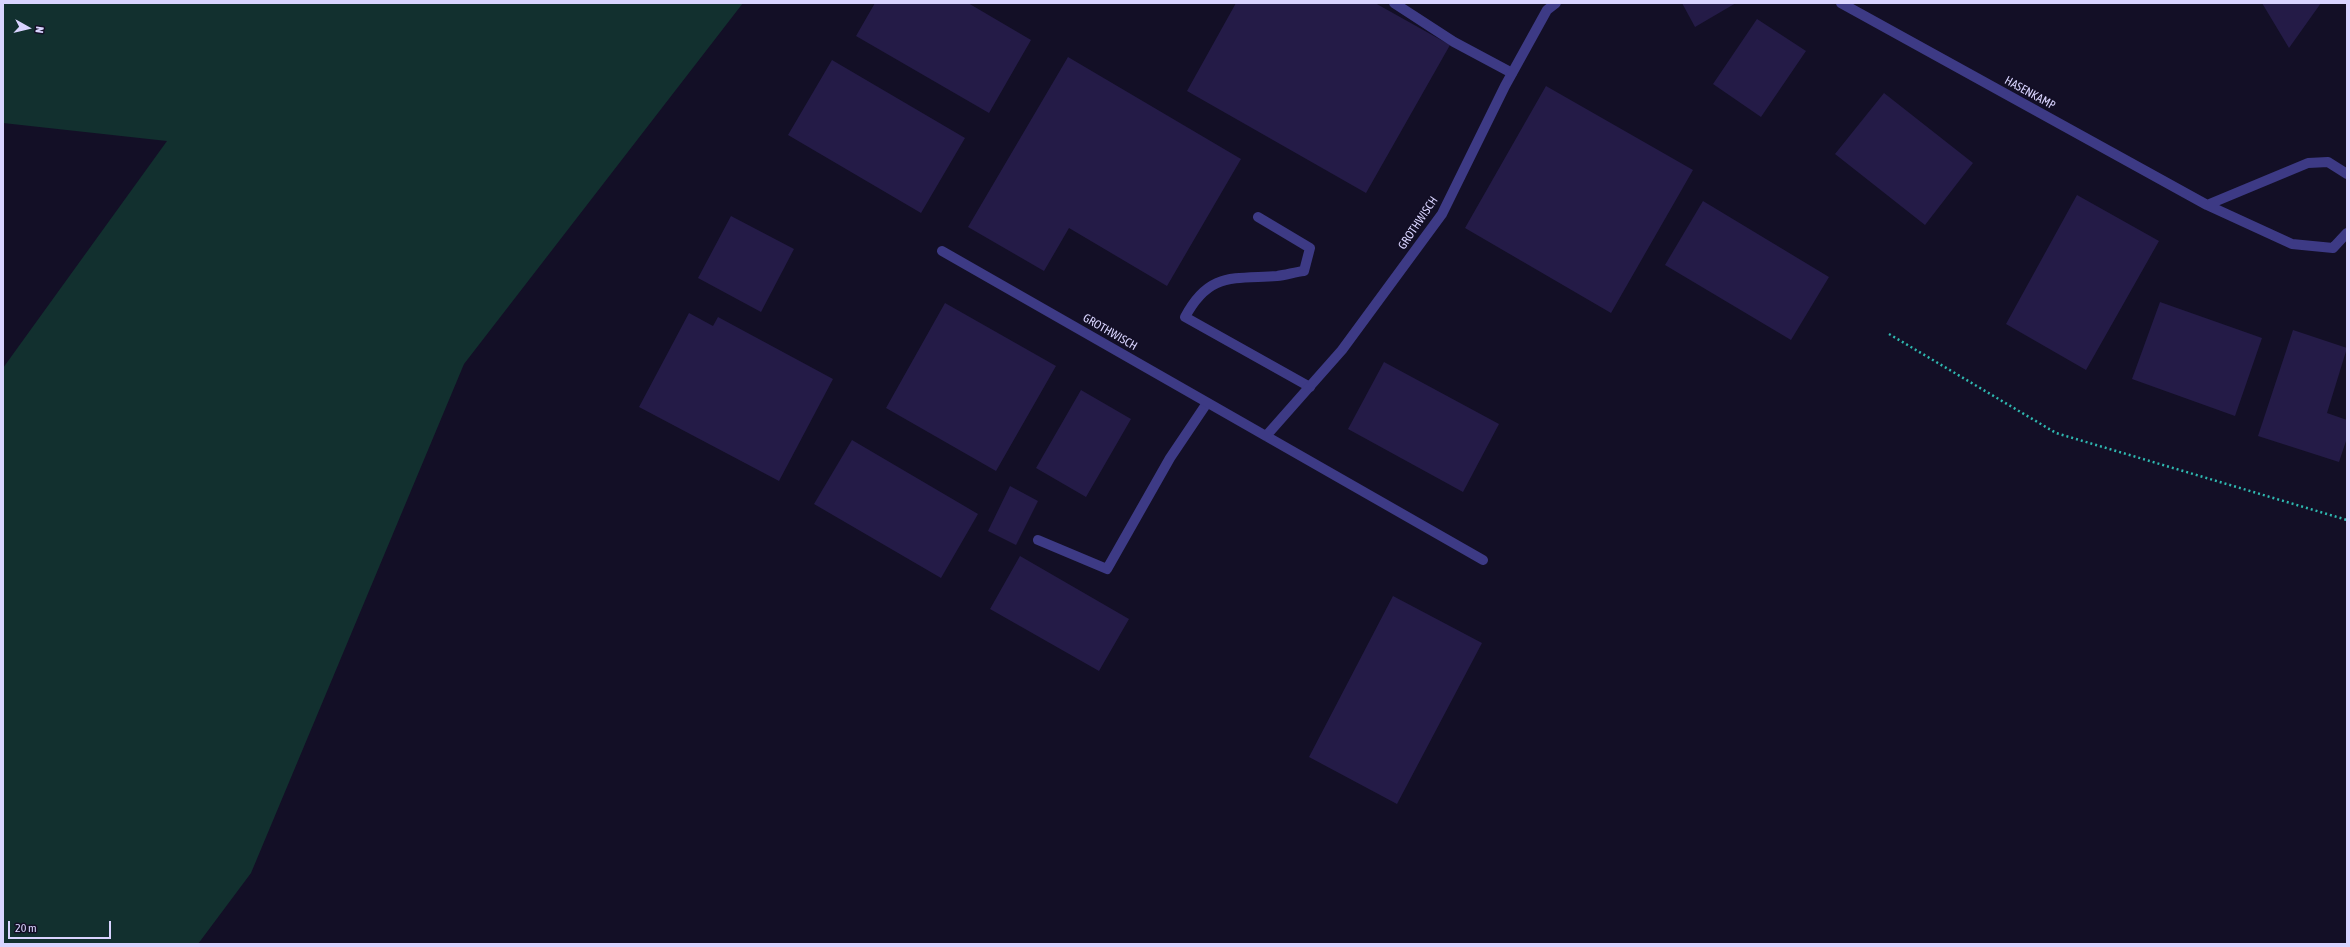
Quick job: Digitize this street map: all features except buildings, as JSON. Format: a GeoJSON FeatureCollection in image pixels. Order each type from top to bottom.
{"type":"FeatureCollection","features":[{"type":"Feature","properties":{"kind":"street"},"geometry":{"type":"LineString","coordinates":[[1394,3],[1454,42],[1512,73]]}},
{"type":"Feature","properties":{"kind":"street","name":"GROTHWISCH"},"geometry":{"type":"LineString","coordinates":[[1266,436],[1342,350],[1442,214],[1512,73],[1547,10],[1556,3]]}},
{"type":"Feature","properties":{"kind":"street","name":"HASENKAMP"},"geometry":{"type":"LineString","coordinates":[[1841,3],[2207,205],[2292,244],[2333,248],[2347,233]]}},
{"type":"Feature","properties":{"kind":"street"},"geometry":{"type":"LineString","coordinates":[[2207,205],[2308,163],[2328,162],[2347,174]]}},
{"type":"Feature","properties":{"kind":"street"},"geometry":{"type":"LineString","coordinates":[[1258,217],[1310,248],[1304,271],[1278,276],[1224,279],[1207,288],[1193,303],[1185,318],[1310,386]]}},
{"type":"Feature","properties":{"kind":"street","name":"GROTHWISCH"},"geometry":{"type":"LineString","coordinates":[[942,251],[1483,560]]}},
{"type":"Feature","properties":{"kind":"street"},"geometry":{"type":"LineString","coordinates":[[1038,540],[1107,569],[1170,458],[1207,403]]}},
{"type":"Feature","properties":{"kind":"path"},"geometry":{"type":"LineString","coordinates":[[1889,334],[2056,433],[2347,520]]}},
{"type":"Feature","properties":{"kind":"green space"},"geometry":{"type":"Polygon","coordinates":[[[3,3],[743,3],[464,364],[251,873],[198,944],[3,944],[3,368],[167,141],[3,123],[3,3]]]}}]}
